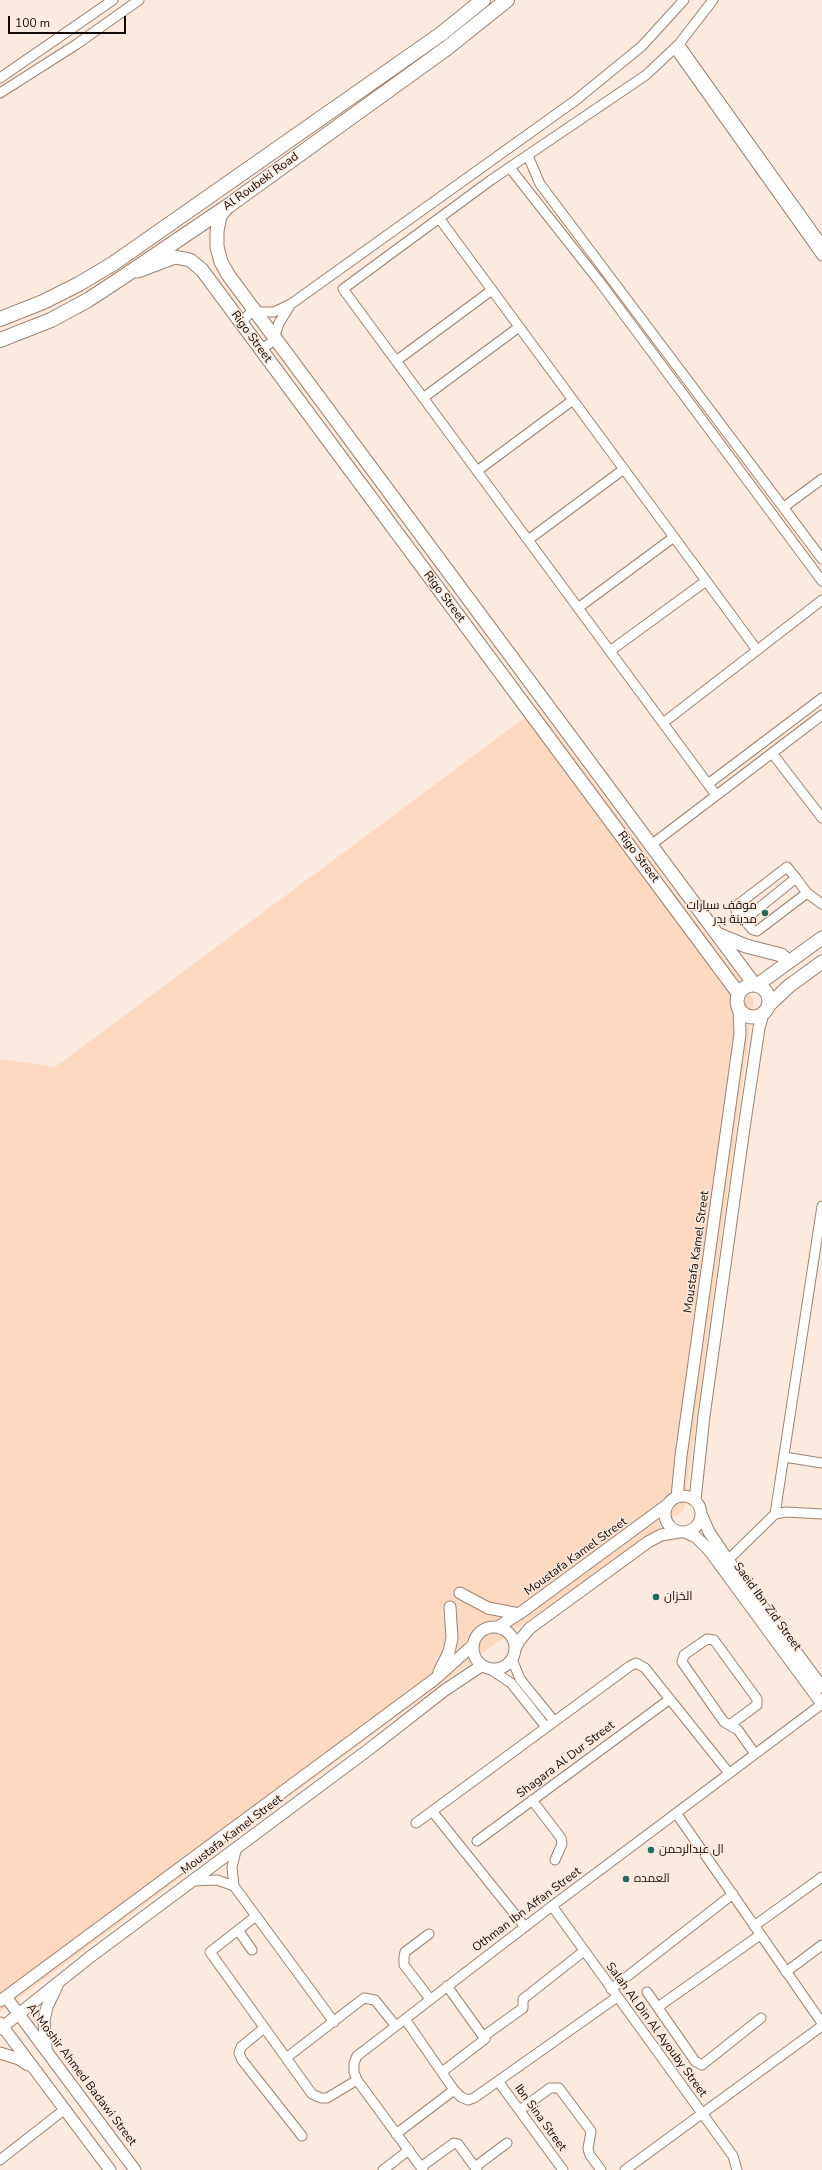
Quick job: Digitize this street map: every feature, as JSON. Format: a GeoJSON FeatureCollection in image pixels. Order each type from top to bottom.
{"type":"FeatureCollection","features":[{"type":"Feature","properties":{"kind":"main road","name":"Al Roubeki Road"},"geometry":{"type":"LineString","coordinates":[[0,319],[43,302],[80,284],[114,263],[441,34],[483,0]]}},
{"type":"Feature","properties":{"kind":"main road","name":"Al Roubeki Road"},"geometry":{"type":"LineString","coordinates":[[0,340],[51,320],[88,300],[123,277],[228,206],[447,48],[507,0]]}},
{"type":"Feature","properties":{"kind":"main road","name":"Rigo Street"},"geometry":{"type":"LineString","coordinates":[[228,206],[220,216],[217,231],[217,247],[229,276],[756,985]]}},
{"type":"Feature","properties":{"kind":"main road","name":"Rigo Street"},"geometry":{"type":"LineString","coordinates":[[123,277],[168,259],[183,258],[190,260],[202,270],[738,993]]}},
{"type":"Feature","properties":{"kind":"main road"},"geometry":{"type":"LineString","coordinates":[[514,691],[529,680]]}},
{"type":"Feature","properties":{"kind":"main road"},"geometry":{"type":"LineString","coordinates":[[716,933],[746,946],[781,955],[789,962]]}},
{"type":"Feature","properties":{"kind":"main road"},"geometry":{"type":"LineString","coordinates":[[822,938],[756,985],[745,986],[738,993],[736,1002],[739,1010],[743,1014],[753,1018],[766,1010],[789,986],[822,962]]}},
{"type":"Feature","properties":{"kind":"main road"},"geometry":{"type":"LineString","coordinates":[[720,968],[734,957]]}},
{"type":"Feature","properties":{"kind":"main road"},"geometry":{"type":"LineString","coordinates":[[756,985],[767,993],[766,1010]]}},
{"type":"Feature","properties":{"kind":"street"},"geometry":{"type":"LineString","coordinates":[[0,78],[113,0]]}},
{"type":"Feature","properties":{"kind":"street"},"geometry":{"type":"LineString","coordinates":[[0,93],[76,44],[139,0]]}},
{"type":"Feature","properties":{"kind":"street"},"geometry":{"type":"LineString","coordinates":[[241,323],[248,314],[255,310],[274,312],[291,304],[588,92],[642,46],[684,0]]}},
{"type":"Feature","properties":{"kind":"street"},"geometry":{"type":"LineString","coordinates":[[713,0],[677,46],[634,84],[510,168],[343,288],[716,796]]}},
{"type":"Feature","properties":{"kind":"street"},"geometry":{"type":"LineString","coordinates":[[68,32],[76,44]]}},
{"type":"Feature","properties":{"kind":"street"},"geometry":{"type":"LineString","coordinates":[[677,46],[754,154],[822,244]]}},
{"type":"Feature","properties":{"kind":"street"},"geometry":{"type":"LineString","coordinates":[[754,154],[822,256]]}},
{"type":"Feature","properties":{"kind":"street"},"geometry":{"type":"LineString","coordinates":[[528,156],[540,184],[822,559]]}},
{"type":"Feature","properties":{"kind":"street"},"geometry":{"type":"LineString","coordinates":[[510,168],[641,336],[822,582]]}},
{"type":"Feature","properties":{"kind":"street"},"geometry":{"type":"LineString","coordinates":[[439,218],[757,650]]}},
{"type":"Feature","properties":{"kind":"street"},"geometry":{"type":"LineString","coordinates":[[396,361],[492,290]]}},
{"type":"Feature","properties":{"kind":"street"},"geometry":{"type":"LineString","coordinates":[[261,350],[271,343],[275,337],[279,323],[291,304]]}},
{"type":"Feature","properties":{"kind":"street"},"geometry":{"type":"LineString","coordinates":[[423,398],[519,327]]}},
{"type":"Feature","properties":{"kind":"street"},"geometry":{"type":"LineString","coordinates":[[641,336],[649,329]]}},
{"type":"Feature","properties":{"kind":"street"},"geometry":{"type":"LineString","coordinates":[[477,471],[573,400]]}},
{"type":"Feature","properties":{"kind":"street"},"geometry":{"type":"LineString","coordinates":[[528,540],[624,469]]}},
{"type":"Feature","properties":{"kind":"street"},"geometry":{"type":"LineString","coordinates":[[784,507],[822,479]]}},
{"type":"Feature","properties":{"kind":"street"},"geometry":{"type":"LineString","coordinates":[[578,608],[674,537]]}},
{"type":"Feature","properties":{"kind":"street"},"geometry":{"type":"LineString","coordinates":[[610,651],[706,581]]}},
{"type":"Feature","properties":{"kind":"street"},"geometry":{"type":"LineString","coordinates":[[663,723],[822,600]]}},
{"type":"Feature","properties":{"kind":"street"},"geometry":{"type":"LineString","coordinates":[[708,784],[822,698]]}},
{"type":"Feature","properties":{"kind":"street"},"geometry":{"type":"LineString","coordinates":[[651,845],[819,717],[807,709]]}},
{"type":"Feature","properties":{"kind":"street"},"geometry":{"type":"LineString","coordinates":[[772,753],[822,818]]}},
{"type":"Feature","properties":{"kind":"street"},"geometry":{"type":"LineString","coordinates":[[807,893],[757,931],[753,930],[736,911],[736,906],[787,867],[807,893],[822,904]]}},
{"type":"Feature","properties":{"kind":"street"},"geometry":{"type":"LineString","coordinates":[[744,920],[796,878]]}},
{"type":"Feature","properties":{"kind":"street","name":"Moustafa Kamel Street"},"geometry":{"type":"LineString","coordinates":[[677,1497],[681,1456],[739,1039],[739,1010]]}},
{"type":"Feature","properties":{"kind":"street"},"geometry":{"type":"LineString","coordinates":[[486,1667],[505,1666],[514,1654],[524,1634],[534,1625],[653,1539],[670,1533],[682,1532],[697,1526],[701,1514],[695,1500],[705,1410],[756,1044],[766,1010]]}},
{"type":"Feature","properties":{"kind":"street"},"geometry":{"type":"LineString","coordinates":[[739,1039],[756,1044]]}},
{"type":"Feature","properties":{"kind":"street"},"geometry":{"type":"LineString","coordinates":[[775,1514],[822,1206]]}},
{"type":"Feature","properties":{"kind":"street"},"geometry":{"type":"LineString","coordinates":[[812,1273],[822,1275]]}},
{"type":"Feature","properties":{"kind":"street"},"geometry":{"type":"LineString","coordinates":[[784,1457],[822,1462]]}},
{"type":"Feature","properties":{"kind":"street"},"geometry":{"type":"LineString","coordinates":[[682,1532],[672,1529],[665,1518],[667,1505],[677,1497],[686,1497],[695,1500]]}},
{"type":"Feature","properties":{"kind":"street","name":"Moustafa Kamel Street"},"geometry":{"type":"LineString","coordinates":[[498,1627],[521,1613],[667,1505]]}},
{"type":"Feature","properties":{"kind":"street"},"geometry":{"type":"LineString","coordinates":[[728,1560],[775,1514],[786,1512],[822,1514]]}},
{"type":"Feature","properties":{"kind":"street","name":"Saeid Ibn Zid Street"},"geometry":{"type":"LineString","coordinates":[[701,1514],[708,1540],[822,1704]]}},
{"type":"Feature","properties":{"kind":"street"},"geometry":{"type":"LineString","coordinates":[[643,1524],[653,1539]]}},
{"type":"Feature","properties":{"kind":"street","name":"Saeid Ibn Zid Street"},"geometry":{"type":"LineString","coordinates":[[682,1532],[708,1540],[728,1560],[822,1687]]}},
{"type":"Feature","properties":{"kind":"street"},"geometry":{"type":"LineString","coordinates":[[460,1592],[488,1608],[521,1613],[526,1620],[534,1625]]}},
{"type":"Feature","properties":{"kind":"street"},"geometry":{"type":"LineString","coordinates":[[435,1679],[446,1659],[452,1638],[450,1607]]}},
{"type":"Feature","properties":{"kind":"street"},"geometry":{"type":"LineString","coordinates":[[498,1627],[504,1629],[512,1637],[514,1654],[520,1679],[550,1724],[511,1683],[475,1659],[472,1646],[475,1636],[483,1629],[498,1627]]}},
{"type":"Feature","properties":{"kind":"street"},"geometry":{"type":"LineString","coordinates":[[731,1724],[757,1705],[757,1699],[714,1640],[708,1639],[684,1655],[682,1662],[724,1722],[731,1724],[738,1730],[755,1754]]}},
{"type":"Feature","properties":{"kind":"street","name":"Moustafa Kamel Street"},"geometry":{"type":"LineString","coordinates":[[3,1999],[435,1679],[472,1646]]}},
{"type":"Feature","properties":{"kind":"street"},"geometry":{"type":"LineString","coordinates":[[416,1823],[633,1664],[643,1666],[729,1773]]}},
{"type":"Feature","properties":{"kind":"street","name":"Moustafa Kamel Street"},"geometry":{"type":"LineString","coordinates":[[1,2026],[20,2014],[61,1980],[454,1684],[486,1667]]}},
{"type":"Feature","properties":{"kind":"street"},"geometry":{"type":"LineString","coordinates":[[444,1671],[448,1670],[454,1673],[456,1677],[454,1684]]}},
{"type":"Feature","properties":{"kind":"street","name":"Shagara Al Dur Street"},"geometry":{"type":"LineString","coordinates":[[477,1841],[670,1699]]}},
{"type":"Feature","properties":{"kind":"street","name":"Othman Ibn Affan Street"},"geometry":{"type":"LineString","coordinates":[[422,2169],[357,2080],[354,2072],[354,2063],[357,2056],[395,2025],[405,2019],[552,1906],[822,1704]]}},
{"type":"Feature","properties":{"kind":"street"},"geometry":{"type":"LineString","coordinates":[[532,1800],[561,1838],[562,1844],[555,1860]]}},
{"type":"Feature","properties":{"kind":"street"},"geometry":{"type":"LineString","coordinates":[[432,1811],[525,1927]]}},
{"type":"Feature","properties":{"kind":"street"},"geometry":{"type":"LineString","coordinates":[[676,1814],[822,2023]]}},
{"type":"Feature","properties":{"kind":"street"},"geometry":{"type":"LineString","coordinates":[[238,1847],[232,1866],[234,1886],[334,2022]]}},
{"type":"Feature","properties":{"kind":"street"},"geometry":{"type":"LineString","coordinates":[[754,1926],[822,1877]]}},
{"type":"Feature","properties":{"kind":"street"},"geometry":{"type":"LineString","coordinates":[[191,1882],[213,1879],[234,1886]]}},
{"type":"Feature","properties":{"kind":"street"},"geometry":{"type":"LineString","coordinates":[[611,1988],[733,1894]]}},
{"type":"Feature","properties":{"kind":"street","name":"Salah Al Din Al Ayouby Street"},"geometry":{"type":"LineString","coordinates":[[552,1906],[733,2156],[737,2170]]}},
{"type":"Feature","properties":{"kind":"street"},"geometry":{"type":"LineString","coordinates":[[256,1916],[210,1952],[312,2094],[316,2097],[327,2098],[357,2080]]}},
{"type":"Feature","properties":{"kind":"street"},"geometry":{"type":"LineString","coordinates":[[238,1930],[252,1950]]}},
{"type":"Feature","properties":{"kind":"street"},"geometry":{"type":"LineString","coordinates":[[429,1934],[405,1952],[404,1965],[430,1999]]}},
{"type":"Feature","properties":{"kind":"street"},"geometry":{"type":"LineString","coordinates":[[658,2007],[760,1935]]}},
{"type":"Feature","properties":{"kind":"street"},"geometry":{"type":"LineString","coordinates":[[786,1972],[822,1945]]}},
{"type":"Feature","properties":{"kind":"street"},"geometry":{"type":"LineString","coordinates":[[484,2036],[523,2008],[523,1999],[584,1951]]}},
{"type":"Feature","properties":{"kind":"street"},"geometry":{"type":"LineString","coordinates":[[46,2048],[44,2028],[47,2007],[61,1980]]}},
{"type":"Feature","properties":{"kind":"street"},"geometry":{"type":"LineString","coordinates":[[442,2072],[484,2042],[485,2039],[447,1986]]}},
{"type":"Feature","properties":{"kind":"street"},"geometry":{"type":"LineString","coordinates":[[647,1992],[695,2061],[702,2066],[761,2018]]}},
{"type":"Feature","properties":{"kind":"street"},"geometry":{"type":"LineString","coordinates":[[405,2019],[454,2090],[461,2097],[468,2100],[474,2098],[617,1997]]}},
{"type":"Feature","properties":{"kind":"street"},"geometry":{"type":"LineString","coordinates":[[286,2058],[364,1998],[375,2000],[395,2025]]}},
{"type":"Feature","properties":{"kind":"street","name":"Al Moshir Ahmed Badawi Street"},"geometry":{"type":"LineString","coordinates":[[3,1999],[20,2014],[135,2170]]}},
{"type":"Feature","properties":{"kind":"street"},"geometry":{"type":"LineString","coordinates":[[1,2026],[36,2070],[110,2170]]}},
{"type":"Feature","properties":{"kind":"street"},"geometry":{"type":"LineString","coordinates":[[625,2170],[702,2112],[822,2026]]}},
{"type":"Feature","properties":{"kind":"street"},"geometry":{"type":"LineString","coordinates":[[264,2028],[241,2047],[239,2053],[242,2060],[302,2136]]}},
{"type":"Feature","properties":{"kind":"street"},"geometry":{"type":"LineString","coordinates":[[0,2053],[19,2059],[36,2070]]}},
{"type":"Feature","properties":{"kind":"street","name":"Ibn Sina Street"},"geometry":{"type":"LineString","coordinates":[[498,2081],[564,2170]]}},
{"type":"Feature","properties":{"kind":"street"},"geometry":{"type":"LineString","coordinates":[[520,2110],[550,2088],[559,2088],[591,2131],[588,2149],[590,2155],[601,2170]]}},
{"type":"Feature","properties":{"kind":"street"},"geometry":{"type":"LineString","coordinates":[[396,2134],[454,2090]]}},
{"type":"Feature","properties":{"kind":"street"},"geometry":{"type":"LineString","coordinates":[[0,2160],[65,2109]]}},
{"type":"Feature","properties":{"kind":"street"},"geometry":{"type":"LineString","coordinates":[[422,2169],[454,2143],[458,2144],[476,2168],[507,2143]]}},
{"type":"Feature","properties":{"kind":"street"},"geometry":{"type":"LineString","coordinates":[[383,2170],[409,2150]]}},
{"type":"Feature","properties":{"kind":"shaded area"},"geometry":{"type":"Polygon","coordinates":[[[538,708],[754,999],[684,1510],[488,1649],[0,2012],[0,1059],[55,1067],[538,708]]]}},
{"type":"Feature","properties":{"kind":"place","name":"موقف سيارات مدينة بدر"},"geometry":{"type":"Point","coordinates":[765,913]}},
{"type":"Feature","properties":{"kind":"place","name":"الخزان"},"geometry":{"type":"Point","coordinates":[656,1597]}},
{"type":"Feature","properties":{"kind":"place","name":"ال عبدالرحمن"},"geometry":{"type":"Point","coordinates":[651,1850]}},
{"type":"Feature","properties":{"kind":"place","name":"العمده"},"geometry":{"type":"Point","coordinates":[626,1879]}}]}
